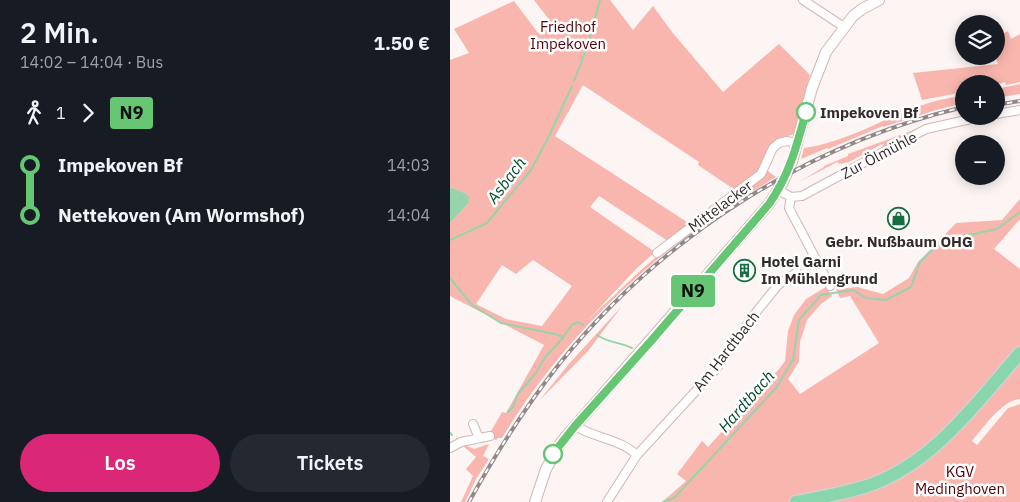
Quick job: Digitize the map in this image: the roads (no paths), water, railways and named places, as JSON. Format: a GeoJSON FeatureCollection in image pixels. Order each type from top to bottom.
{"type":"FeatureCollection","features":[{"type":"Feature","properties":{"kind":"main road"},"geometry":{"type":"LineString","coordinates":[[796,502],[844,493],[875,483],[901,471],[925,455],[947,435],[1020,353]]}},
{"type":"Feature","properties":{"kind":"street"},"geometry":{"type":"LineString","coordinates":[[803,0],[844,27]]}},
{"type":"Feature","properties":{"kind":"street"},"geometry":{"type":"LineString","coordinates":[[535,502],[552,456],[575,426],[769,204],[789,168],[798,143],[812,88],[823,60],[844,27],[862,9],[879,0]]}},
{"type":"Feature","properties":{"kind":"street"},"geometry":{"type":"LineString","coordinates":[[1005,112],[1020,110]]}},
{"type":"Feature","properties":{"kind":"street","name":"Zur Ölmühle"},"geometry":{"type":"LineString","coordinates":[[791,197],[802,196],[812,192],[926,129],[955,122]]}},
{"type":"Feature","properties":{"kind":"street","name":"Mittelacker"},"geometry":{"type":"LineString","coordinates":[[657,253],[761,174],[773,148],[779,143],[787,141],[798,143]]}},
{"type":"Feature","properties":{"kind":"street"},"geometry":{"type":"LineString","coordinates":[[778,190],[791,197],[789,208],[830,286]]}},
{"type":"Feature","properties":{"kind":"street","name":"Am Hardtbach"},"geometry":{"type":"LineString","coordinates":[[607,502],[637,455],[716,369],[778,285],[798,272]]}},
{"type":"Feature","properties":{"kind":"street"},"geometry":{"type":"LineString","coordinates":[[472,424],[479,438]]}},
{"type":"Feature","properties":{"kind":"street"},"geometry":{"type":"LineString","coordinates":[[575,426],[587,433],[630,448],[637,455]]}},
{"type":"Feature","properties":{"kind":"street"},"geometry":{"type":"LineString","coordinates":[[450,448],[461,442],[490,436]]}},
{"type":"Feature","properties":{"kind":"waterway","name":"Asbach"},"geometry":{"type":"LineString","coordinates":[[574,81],[588,45],[600,0]]}},
{"type":"Feature","properties":{"kind":"waterway","name":"Asbach"},"geometry":{"type":"LineString","coordinates":[[450,240],[487,223],[531,170],[572,86]]}},
{"type":"Feature","properties":{"kind":"waterway","name":"Hardtbach"},"geometry":{"type":"LineString","coordinates":[[663,502],[674,498],[776,388],[793,360],[799,320],[821,295],[853,290],[866,298],[886,300],[911,287],[920,262],[942,241],[997,229],[1020,212]]}},
{"type":"Feature","properties":{"kind":"waterway"},"geometry":{"type":"LineString","coordinates":[[450,278],[472,305],[501,323],[563,337],[572,325],[578,322],[583,325]]}},
{"type":"Feature","properties":{"kind":"waterway"},"geometry":{"type":"LineString","coordinates":[[597,335],[605,340],[632,348]]}},
{"type":"Feature","properties":{"kind":"waterway"},"geometry":{"type":"LineString","coordinates":[[508,412],[513,407],[518,394],[535,374],[546,356],[563,338]]}},
{"type":"Feature","properties":{"kind":"railway"},"geometry":{"type":"LineString","coordinates":[[1005,104],[1020,101]]}},
{"type":"Feature","properties":{"kind":"railway"},"geometry":{"type":"LineString","coordinates":[[469,502],[512,431],[560,363],[600,318],[644,275],[691,237],[741,202],[793,171],[848,145],[905,123],[955,109]]}},
{"type":"Feature","properties":{"kind":"place","name":"Impekoven Bf"},"geometry":{"type":"Point","coordinates":[806,112]}},
{"type":"Feature","properties":{"kind":"place","name":"Gebr. Nußbaum OHG"},"geometry":{"type":"Point","coordinates":[899,218]}},
{"type":"Feature","properties":{"kind":"place","name":"Hotel Garni Im Mühlengrund"},"geometry":{"type":"Point","coordinates":[745,270]}},
{"type":"Feature","properties":{"kind":"park label","name":"Friedhof Impekoven"},"geometry":{"type":"Point","coordinates":[568,34]}},
{"type":"Feature","properties":{"kind":"park label","name":"KGV Medinghoven"},"geometry":{"type":"Point","coordinates":[960,480]}}]}
